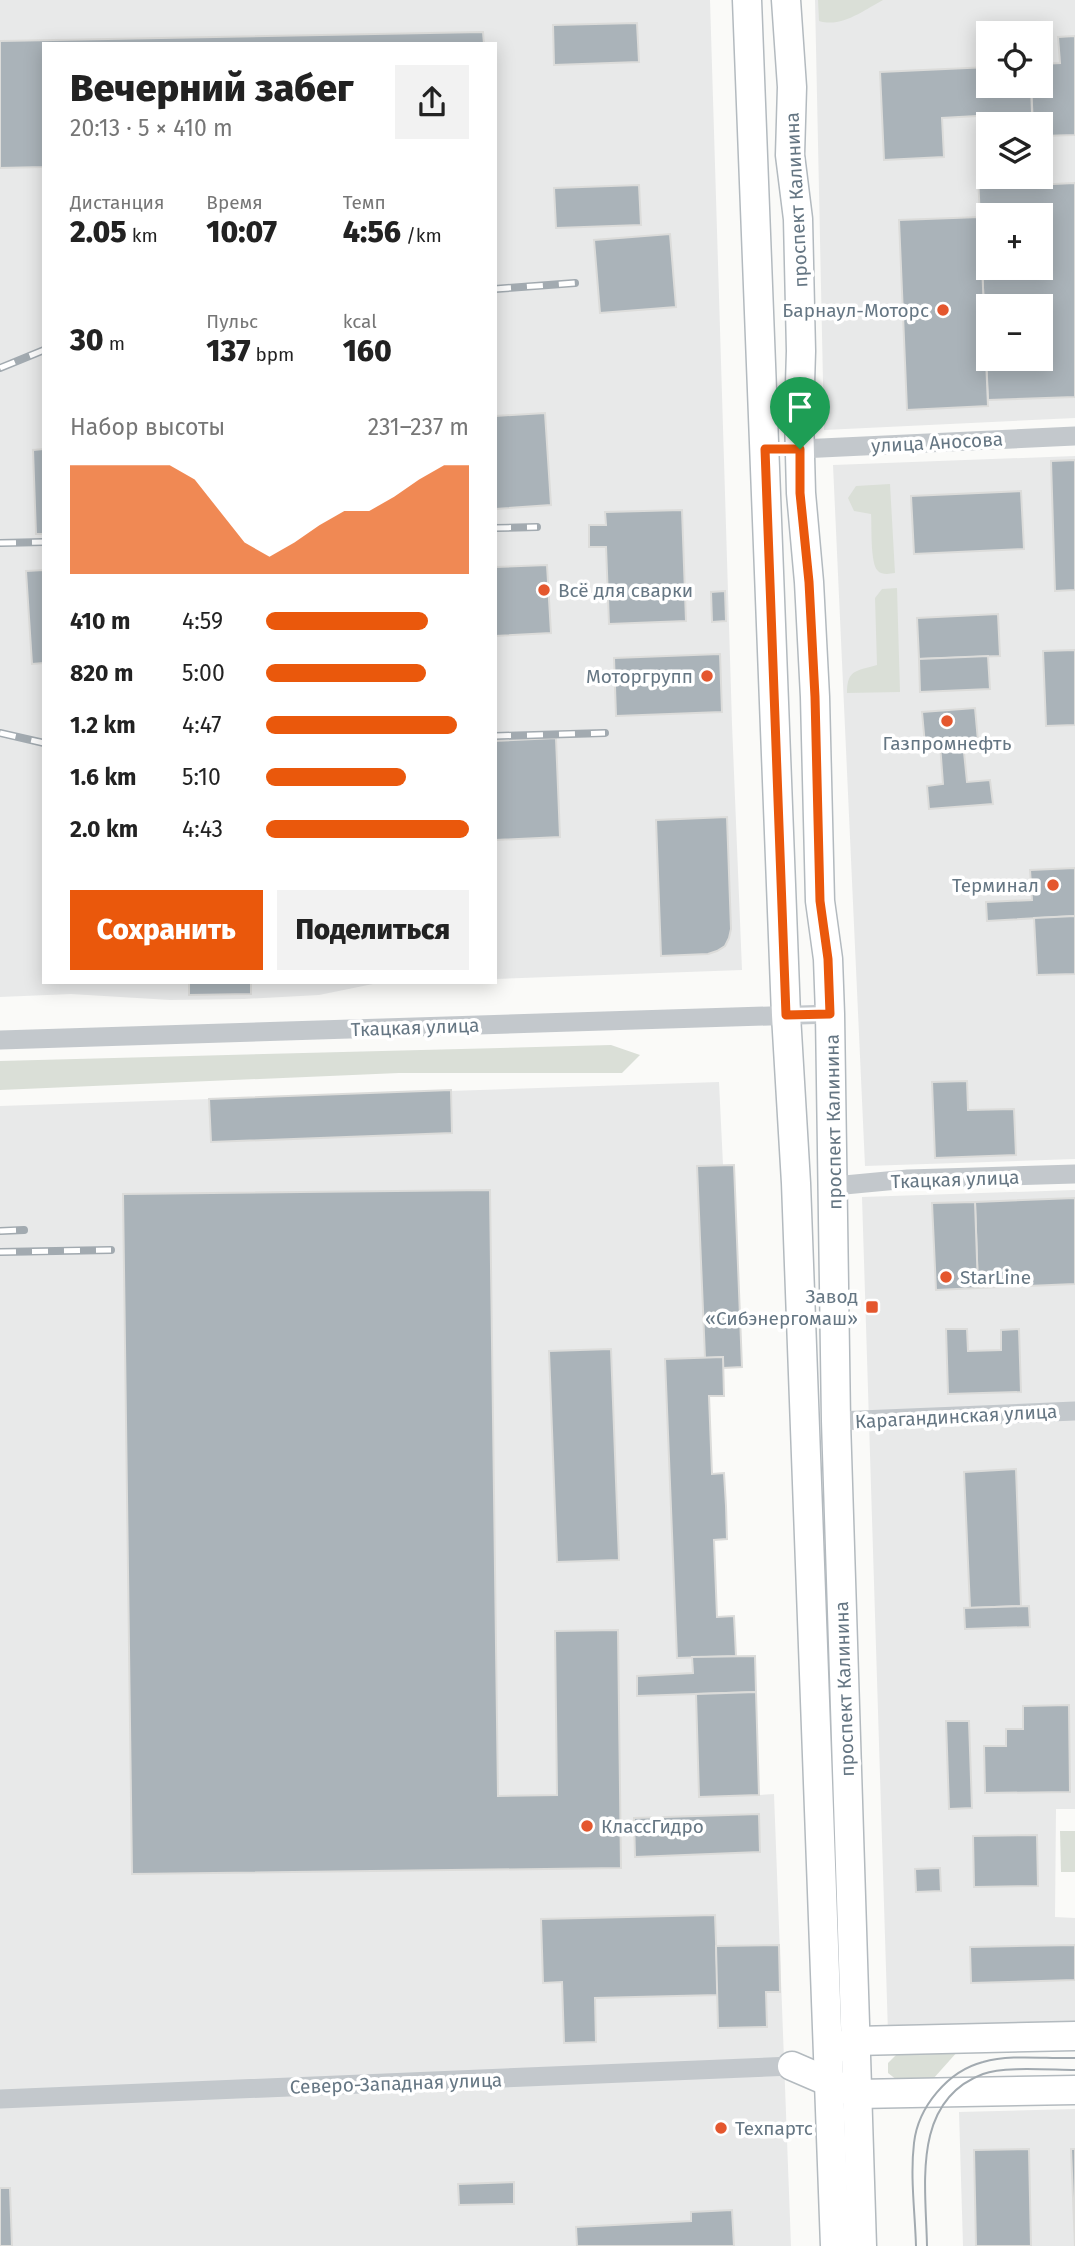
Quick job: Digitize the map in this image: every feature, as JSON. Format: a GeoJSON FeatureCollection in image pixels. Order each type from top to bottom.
{"type":"FeatureCollection","features":[{"type":"Feature","properties":{"kind":"main road","name":"проспект Калинина"},"geometry":{"type":"LineString","coordinates":[[747,0],[786,1015],[796,1184],[835,2246]]}},
{"type":"Feature","properties":{"kind":"main road","name":"проспект Калинина"},"geometry":{"type":"LineString","coordinates":[[786,0],[792,87],[790,155],[798,219],[802,351],[800,493],[809,582],[820,901],[828,959],[830,1014],[836,1421],[862,2246]]}},
{"type":"Feature","properties":{"kind":"main road"},"geometry":{"type":"LineString","coordinates":[[765,449],[800,449]]}},
{"type":"Feature","properties":{"kind":"main road"},"geometry":{"type":"LineString","coordinates":[[796,1184],[834,1186]]}},
{"type":"Feature","properties":{"kind":"main road"},"geometry":{"type":"LineString","coordinates":[[792,2066],[855,2041],[1075,2036]]}},
{"type":"Feature","properties":{"kind":"main road"},"geometry":{"type":"LineString","coordinates":[[792,2066],[857,2094],[1075,2090]]}},
{"type":"Feature","properties":{"kind":"street","name":"улица Аносова"},"geometry":{"type":"LineString","coordinates":[[800,449],[1075,436]]}},
{"type":"Feature","properties":{"kind":"street","name":"Ткацкая улица"},"geometry":{"type":"LineString","coordinates":[[0,1040],[830,1014]]}},
{"type":"Feature","properties":{"kind":"street","name":"Ткацкая улица"},"geometry":{"type":"LineString","coordinates":[[834,1186],[908,1180],[1075,1174]]}},
{"type":"Feature","properties":{"kind":"street","name":"Карагандинская улица"},"geometry":{"type":"LineString","coordinates":[[836,1421],[1075,1411]]}},
{"type":"Feature","properties":{"kind":"street","name":"Северо-Западная улица"},"geometry":{"type":"LineString","coordinates":[[0,2099],[792,2066]]}},
{"type":"Feature","properties":{"kind":"shaded area"},"geometry":{"type":"Polygon","coordinates":[[[0,0],[710,0],[742,970],[497,979],[497,42],[42,42],[42,984],[373,984],[319,995],[244,999],[170,1000],[71,994],[0,997],[0,0]]]}},
{"type":"Feature","properties":{"kind":"shaded area"},"geometry":{"type":"Polygon","coordinates":[[[815,0],[1075,0],[1075,418],[824,430],[815,0]]]}},
{"type":"Feature","properties":{"kind":"shaded area"},"geometry":{"type":"Polygon","coordinates":[[[818,0],[883,0],[852,17],[828,23],[819,21],[818,0]]]}},
{"type":"Feature","properties":{"kind":"shaded area"},"geometry":{"type":"Polygon","coordinates":[[[1075,456],[1075,1159],[865,1166],[833,465],[1075,456]]]}},
{"type":"Feature","properties":{"kind":"shaded area"},"geometry":{"type":"Polygon","coordinates":[[[890,484],[895,573],[886,574],[875,567],[871,514],[854,511],[848,498],[856,486],[890,484]]]}},
{"type":"Feature","properties":{"kind":"shaded area"},"geometry":{"type":"Polygon","coordinates":[[[897,588],[900,692],[847,693],[849,679],[854,672],[877,665],[875,598],[882,589],[897,588]]]}},
{"type":"Feature","properties":{"kind":"shaded area"},"geometry":{"type":"Polygon","coordinates":[[[611,1045],[640,1055],[622,1073],[399,1073],[0,1090],[0,1061],[611,1045]]]}},
{"type":"Feature","properties":{"kind":"shaded area"},"geometry":{"type":"Polygon","coordinates":[[[719,1082],[723,1165],[734,1165],[742,1367],[723,1368],[724,1396],[709,1397],[712,1473],[724,1473],[726,1506],[727,1539],[714,1540],[717,1616],[734,1616],[736,1656],[755,1656],[759,1795],[774,1794],[791,2246],[0,2246],[0,1106],[719,1082]]]}},
{"type":"Feature","properties":{"kind":"shaded area"},"geometry":{"type":"Polygon","coordinates":[[[1075,1190],[1075,1809],[1056,1809],[1055,1917],[1075,1918],[1075,2029],[888,2033],[862,1197],[1075,1190]]]}},
{"type":"Feature","properties":{"kind":"shaded area"},"geometry":{"type":"Polygon","coordinates":[[[1060,1831],[1075,1831],[1075,1872],[1061,1872],[1060,1831]]]}},
{"type":"Feature","properties":{"kind":"shaded area"},"geometry":{"type":"Polygon","coordinates":[[[958,2051],[933,2079],[897,2080],[888,2073],[888,2063],[898,2053],[958,2051]]]}},
{"type":"Feature","properties":{"kind":"shaded area"},"geometry":{"type":"Polygon","coordinates":[[[1075,2109],[1075,2246],[963,2246],[959,2112],[1075,2109]]]}},
{"type":"Feature","properties":{"kind":"building"},"geometry":{"type":"Polygon","coordinates":[[[637,23],[639,62],[554,65],[553,25],[637,23]]]}},
{"type":"Feature","properties":{"kind":"building"},"geometry":{"type":"Polygon","coordinates":[[[483,32],[484,42],[42,42],[42,167],[0,168],[0,41],[483,32]]]}},
{"type":"Feature","properties":{"kind":"building"},"geometry":{"type":"Polygon","coordinates":[[[1075,36],[1075,135],[1053,136],[1053,112],[1032,112],[1032,98],[1053,98],[1053,63],[1060,63],[1058,37],[1075,36]]]}},
{"type":"Feature","properties":{"kind":"building"},"geometry":{"type":"Polygon","coordinates":[[[976,68],[976,98],[1031,98],[1032,112],[976,112],[976,116],[942,118],[944,157],[884,160],[880,72],[976,68]]]}},
{"type":"Feature","properties":{"kind":"building"},"geometry":{"type":"Polygon","coordinates":[[[1075,183],[1075,397],[988,400],[987,371],[1053,371],[1053,294],[983,294],[983,280],[1053,280],[1053,203],[979,203],[979,189],[1053,189],[1053,184],[1075,183]]]}},
{"type":"Feature","properties":{"kind":"building"},"geometry":{"type":"Polygon","coordinates":[[[639,185],[641,225],[556,228],[554,188],[639,185]]]}},
{"type":"Feature","properties":{"kind":"building","name":"Барнаул-Моторс"},"geometry":{"type":"Polygon","coordinates":[[[976,217],[976,280],[983,280],[983,294],[976,294],[976,371],[987,371],[988,406],[907,410],[899,220],[976,217]]]}},
{"type":"Feature","properties":{"kind":"building"},"geometry":{"type":"Polygon","coordinates":[[[670,234],[676,307],[600,313],[594,240],[670,234]]]}},
{"type":"Feature","properties":{"kind":"building"},"geometry":{"type":"Polygon","coordinates":[[[545,413],[551,505],[497,509],[497,416],[545,413]]]}},
{"type":"Feature","properties":{"kind":"building"},"geometry":{"type":"Polygon","coordinates":[[[42,449],[42,534],[36,534],[33,450],[42,449]]]}},
{"type":"Feature","properties":{"kind":"building"},"geometry":{"type":"Polygon","coordinates":[[[1075,460],[1075,590],[1055,591],[1051,461],[1075,460]]]}},
{"type":"Feature","properties":{"kind":"building"},"geometry":{"type":"Polygon","coordinates":[[[1021,491],[1024,549],[914,554],[911,496],[1021,491]]]}},
{"type":"Feature","properties":{"kind":"building"},"geometry":{"type":"Polygon","coordinates":[[[682,510],[686,621],[609,624],[606,547],[589,547],[589,525],[606,525],[605,512],[682,510]]]}},
{"type":"Feature","properties":{"kind":"building"},"geometry":{"type":"Polygon","coordinates":[[[547,565],[551,633],[497,636],[497,567],[547,565]]]}},
{"type":"Feature","properties":{"kind":"building"},"geometry":{"type":"Polygon","coordinates":[[[42,570],[42,663],[32,664],[26,571],[42,570]]]}},
{"type":"Feature","properties":{"kind":"building"},"geometry":{"type":"Polygon","coordinates":[[[725,591],[726,621],[712,622],[711,592],[725,591]]]}},
{"type":"Feature","properties":{"kind":"building"},"geometry":{"type":"Polygon","coordinates":[[[998,614],[1000,656],[919,659],[917,618],[998,614]]]}},
{"type":"Feature","properties":{"kind":"building"},"geometry":{"type":"Polygon","coordinates":[[[1075,650],[1075,725],[1046,726],[1043,651],[1075,650]]]}},
{"type":"Feature","properties":{"kind":"building"},"geometry":{"type":"Polygon","coordinates":[[[720,654],[722,712],[616,716],[614,658],[720,654]]]}},
{"type":"Feature","properties":{"kind":"building"},"geometry":{"type":"Polygon","coordinates":[[[988,656],[990,689],[920,692],[919,659],[988,656]]]}},
{"type":"Feature","properties":{"kind":"building"},"geometry":{"type":"Polygon","coordinates":[[[975,708],[978,741],[963,742],[967,782],[990,780],[993,804],[929,809],[927,786],[943,784],[940,744],[925,745],[922,712],[975,708]]]}},
{"type":"Feature","properties":{"kind":"building"},"geometry":{"type":"Polygon","coordinates":[[[556,738],[560,837],[497,840],[497,741],[556,738]]]}},
{"type":"Feature","properties":{"kind":"building"},"geometry":{"type":"Polygon","coordinates":[[[727,817],[731,929],[729,938],[725,946],[708,954],[661,956],[656,820],[727,817]]]}},
{"type":"Feature","properties":{"kind":"building","name":"Терминал"},"geometry":{"type":"Polygon","coordinates":[[[1075,868],[1075,916],[987,921],[986,902],[1032,900],[1030,870],[1075,868]]]}},
{"type":"Feature","properties":{"kind":"building"},"geometry":{"type":"Polygon","coordinates":[[[1075,916],[1075,974],[1037,975],[1034,918],[1075,916]]]}},
{"type":"Feature","properties":{"kind":"building"},"geometry":{"type":"Polygon","coordinates":[[[189,984],[251,984],[251,994],[189,995],[189,984]]]}},
{"type":"Feature","properties":{"kind":"building"},"geometry":{"type":"Polygon","coordinates":[[[967,1081],[968,1110],[1014,1109],[1016,1155],[935,1158],[932,1082],[967,1081]]]}},
{"type":"Feature","properties":{"kind":"building"},"geometry":{"type":"Polygon","coordinates":[[[451,1090],[452,1133],[211,1142],[209,1099],[451,1090]]]}},
{"type":"Feature","properties":{"kind":"building"},"geometry":{"type":"Polygon","coordinates":[[[734,1165],[742,1367],[723,1368],[723,1357],[705,1358],[697,1166],[734,1165]]]}},
{"type":"Feature","properties":{"kind":"building"},"geometry":{"type":"Polygon","coordinates":[[[490,1190],[498,1796],[557,1795],[555,1631],[618,1630],[621,1868],[132,1874],[123,1194],[490,1190]]]}},
{"type":"Feature","properties":{"kind":"building"},"geometry":{"type":"Polygon","coordinates":[[[1075,1198],[1075,1284],[978,1288],[975,1202],[1075,1198]]]}},
{"type":"Feature","properties":{"kind":"building"},"geometry":{"type":"Polygon","coordinates":[[[975,1202],[978,1288],[936,1290],[932,1203],[975,1202]]]}},
{"type":"Feature","properties":{"kind":"building"},"geometry":{"type":"Polygon","coordinates":[[[946,1329],[967,1329],[968,1351],[1001,1350],[1001,1330],[1019,1329],[1021,1392],[948,1394],[946,1329]]]}},
{"type":"Feature","properties":{"kind":"building"},"geometry":{"type":"Polygon","coordinates":[[[611,1349],[619,1560],[557,1562],[549,1351],[611,1349]]]}},
{"type":"Feature","properties":{"kind":"building"},"geometry":{"type":"Polygon","coordinates":[[[723,1357],[724,1396],[709,1396],[712,1474],[724,1473],[726,1506],[727,1539],[714,1540],[717,1617],[734,1616],[736,1656],[677,1658],[665,1359],[723,1357]]]}},
{"type":"Feature","properties":{"kind":"building"},"geometry":{"type":"Polygon","coordinates":[[[1016,1469],[1021,1606],[970,1608],[964,1472],[1016,1469]]]}},
{"type":"Feature","properties":{"kind":"building"},"geometry":{"type":"Polygon","coordinates":[[[1029,1606],[1030,1627],[965,1629],[964,1608],[1029,1606]]]}},
{"type":"Feature","properties":{"kind":"building"},"geometry":{"type":"Polygon","coordinates":[[[755,1656],[756,1692],[637,1696],[637,1676],[693,1673],[692,1657],[755,1656]]]}},
{"type":"Feature","properties":{"kind":"building"},"geometry":{"type":"Polygon","coordinates":[[[756,1692],[759,1795],[699,1797],[696,1694],[756,1692]]]}},
{"type":"Feature","properties":{"kind":"building"},"geometry":{"type":"Polygon","coordinates":[[[1069,1705],[1070,1792],[985,1793],[984,1746],[1006,1746],[1006,1729],[1023,1729],[1023,1706],[1069,1705]]]}},
{"type":"Feature","properties":{"kind":"building"},"geometry":{"type":"Polygon","coordinates":[[[946,1721],[969,1721],[972,1808],[949,1809],[946,1721]]]}},
{"type":"Feature","properties":{"kind":"building"},"geometry":{"type":"Polygon","coordinates":[[[759,1814],[760,1852],[635,1857],[634,1818],[759,1814]]]}},
{"type":"Feature","properties":{"kind":"building"},"geometry":{"type":"Polygon","coordinates":[[[1037,1835],[1038,1886],[974,1887],[973,1836],[1037,1835]]]}},
{"type":"Feature","properties":{"kind":"building"},"geometry":{"type":"Polygon","coordinates":[[[940,1868],[941,1891],[916,1892],[915,1869],[940,1868]]]}},
{"type":"Feature","properties":{"kind":"building"},"geometry":{"type":"Polygon","coordinates":[[[715,1915],[718,1995],[595,1998],[596,2042],[564,2043],[562,1982],[543,1983],[541,1919],[715,1915]]]}},
{"type":"Feature","properties":{"kind":"building"},"geometry":{"type":"Polygon","coordinates":[[[779,1945],[780,1992],[766,1992],[767,2027],[718,2028],[716,1946],[779,1945]]]}},
{"type":"Feature","properties":{"kind":"building"},"geometry":{"type":"Polygon","coordinates":[[[1075,1945],[1075,1980],[971,1983],[970,1947],[1075,1945]]]}},
{"type":"Feature","properties":{"kind":"building"},"geometry":{"type":"Polygon","coordinates":[[[1029,2149],[1031,2246],[976,2246],[974,2150],[1029,2149]]]}},
{"type":"Feature","properties":{"kind":"building"},"geometry":{"type":"Polygon","coordinates":[[[1071,2149],[1075,2149],[1075,2246],[1071,2149]]]}},
{"type":"Feature","properties":{"kind":"building"},"geometry":{"type":"Polygon","coordinates":[[[514,2182],[514,2204],[459,2205],[458,2184],[514,2182]]]}},
{"type":"Feature","properties":{"kind":"building"},"geometry":{"type":"Polygon","coordinates":[[[0,2188],[10,2188],[12,2246],[0,2246],[0,2188]]]}},
{"type":"Feature","properties":{"kind":"building"},"geometry":{"type":"Polygon","coordinates":[[[732,2210],[734,2246],[577,2246],[576,2227],[691,2221],[691,2212],[732,2210]]]}},
{"type":"Feature","properties":{"kind":"tram line"},"geometry":{"type":"LineString","coordinates":[[916,2246],[914,2143],[922,2116],[937,2092],[958,2073],[983,2062],[1017,2057],[1075,2058]]}},
{"type":"Feature","properties":{"kind":"tram line"},"geometry":{"type":"LineString","coordinates":[[927,2246],[925,2172],[933,2124],[944,2104],[960,2087],[983,2074],[1015,2069],[1075,2070]]}},
{"type":"Feature","properties":{"kind":"railway"},"geometry":{"type":"LineString","coordinates":[[497,289],[575,283]]}},
{"type":"Feature","properties":{"kind":"railway"},"geometry":{"type":"LineString","coordinates":[[0,368],[42,351]]}},
{"type":"Feature","properties":{"kind":"railway"},"geometry":{"type":"LineString","coordinates":[[497,528],[537,527]]}},
{"type":"Feature","properties":{"kind":"railway"},"geometry":{"type":"LineString","coordinates":[[0,543],[42,542]]}},
{"type":"Feature","properties":{"kind":"railway"},"geometry":{"type":"LineString","coordinates":[[0,733],[42,743]]}},
{"type":"Feature","properties":{"kind":"railway"},"geometry":{"type":"LineString","coordinates":[[497,736],[605,733]]}},
{"type":"Feature","properties":{"kind":"railway"},"geometry":{"type":"LineString","coordinates":[[0,1231],[24,1230]]}},
{"type":"Feature","properties":{"kind":"railway"},"geometry":{"type":"LineString","coordinates":[[0,1252],[111,1250]]}},
{"type":"Feature","properties":{"kind":"place","name":"Барнаул-Моторс"},"geometry":{"type":"Point","coordinates":[943,310]}},
{"type":"Feature","properties":{"kind":"place","name":"Всё для сварки"},"geometry":{"type":"Point","coordinates":[544,590]}},
{"type":"Feature","properties":{"kind":"place","name":"Моторгрупп"},"geometry":{"type":"Point","coordinates":[707,676]}},
{"type":"Feature","properties":{"kind":"place","name":"Газпромнефть"},"geometry":{"type":"Point","coordinates":[947,721]}},
{"type":"Feature","properties":{"kind":"place","name":"Терминал"},"geometry":{"type":"Point","coordinates":[1053,885]}},
{"type":"Feature","properties":{"kind":"place","name":"StarLine"},"geometry":{"type":"Point","coordinates":[946,1277]}},
{"type":"Feature","properties":{"kind":"place","name":"Завод «Сибэнергомаш»"},"geometry":{"type":"Point","coordinates":[872,1307]}},
{"type":"Feature","properties":{"kind":"place","name":"КлассГидро"},"geometry":{"type":"Point","coordinates":[587,1826]}},
{"type":"Feature","properties":{"kind":"place","name":"Техпартс"},"geometry":{"type":"Point","coordinates":[721,2128]}},
{"type":"Feature","properties":{"kind":"route"},"geometry":{"type":"LineString","coordinates":[[765,449],[800,449],[800,493],[809,582],[815,697],[820,901],[828,959],[830,1014],[786,1015],[765,449]]}}]}
